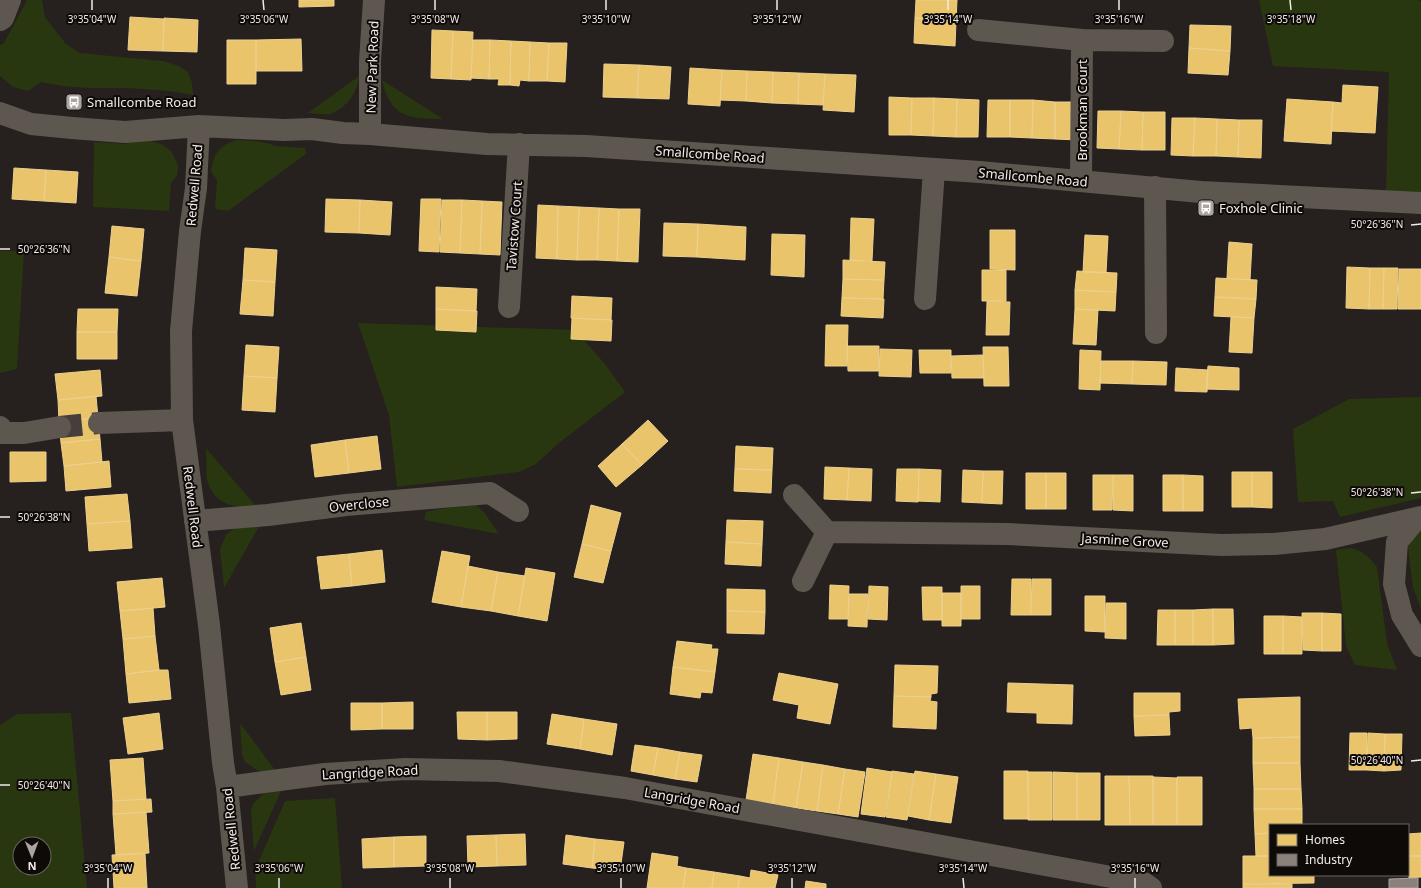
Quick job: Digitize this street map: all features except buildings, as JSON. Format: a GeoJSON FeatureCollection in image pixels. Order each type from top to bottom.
{"type":"FeatureCollection","features":[{"type":"Feature","properties":{"kind":"street"},"geometry":{"type":"LineString","coordinates":[[0,20],[3,18],[10,0]]}},
{"type":"Feature","properties":{"kind":"street","name":"New Park Road"},"geometry":{"type":"LineString","coordinates":[[370,134],[370,61],[374,0]]}},
{"type":"Feature","properties":{"kind":"street","name":"Brookman Court"},"geometry":{"type":"LineString","coordinates":[[978,30],[1082,40],[1163,41]]}},
{"type":"Feature","properties":{"kind":"street","name":"Brookman Court"},"geometry":{"type":"LineString","coordinates":[[1082,40],[1082,180]]}},
{"type":"Feature","properties":{"kind":"street","name":"Smallcombe Road"},"geometry":{"type":"LineString","coordinates":[[0,113],[31,124],[125,132],[199,126],[284,130],[312,129],[343,133],[487,144],[586,146],[1082,180],[1202,192],[1421,203]]}},
{"type":"Feature","properties":{"kind":"street","name":"Redwell Road"},"geometry":{"type":"LineString","coordinates":[[199,126],[196,188],[190,231],[181,331],[182,420],[209,625],[223,763],[227,787],[236,888]]}},
{"type":"Feature","properties":{"kind":"street","name":"Tavistow Court"},"geometry":{"type":"LineString","coordinates":[[508,307],[519,144]]}},
{"type":"Feature","properties":{"kind":"street"},"geometry":{"type":"LineString","coordinates":[[925,298],[934,170]]}},
{"type":"Feature","properties":{"kind":"street"},"geometry":{"type":"LineString","coordinates":[[1155,187],[1156,333]]}},
{"type":"Feature","properties":{"kind":"street"},"geometry":{"type":"LineString","coordinates":[[99,423],[182,420]]}},
{"type":"Feature","properties":{"kind":"street"},"geometry":{"type":"LineString","coordinates":[[0,427],[2,433],[24,433],[60,427]]}},
{"type":"Feature","properties":{"kind":"street","name":"Overclose"},"geometry":{"type":"LineString","coordinates":[[195,521],[346,505],[490,493],[518,511]]}},
{"type":"Feature","properties":{"kind":"street"},"geometry":{"type":"LineString","coordinates":[[794,495],[827,532],[803,581]]}},
{"type":"Feature","properties":{"kind":"street"},"geometry":{"type":"LineString","coordinates":[[1419,518],[1397,542],[1394,584],[1402,615],[1421,646]]}},
{"type":"Feature","properties":{"kind":"street","name":"Jasmine Grove"},"geometry":{"type":"LineString","coordinates":[[827,532],[1007,534],[1221,545],[1274,544],[1325,539],[1419,518]]}},
{"type":"Feature","properties":{"kind":"street","name":"Langridge Road"},"geometry":{"type":"LineString","coordinates":[[227,787],[325,774],[405,769],[499,771],[625,788],[710,803],[1144,883],[1151,888]]}},
{"type":"Feature","properties":{"kind":"green space"},"geometry":{"type":"Polygon","coordinates":[[[27,0],[42,0],[45,17],[66,44],[80,53],[163,61],[179,66],[188,72],[192,83],[193,95],[144,89],[69,87],[41,82],[28,91],[13,87],[0,76],[0,45],[4,43],[27,0]]]}},
{"type":"Feature","properties":{"kind":"green space"},"geometry":{"type":"Polygon","coordinates":[[[1259,0],[1418,0],[1421,2],[1421,195],[1386,193],[1389,72],[1273,66],[1259,0]]]}},
{"type":"Feature","properties":{"kind":"green space"},"geometry":{"type":"Polygon","coordinates":[[[359,76],[354,94],[346,104],[336,112],[330,114],[308,113],[359,76]]]}},
{"type":"Feature","properties":{"kind":"green space"},"geometry":{"type":"Polygon","coordinates":[[[382,80],[443,119],[420,118],[403,113],[396,109],[390,102],[382,80]]]}},
{"type":"Feature","properties":{"kind":"green space"},"geometry":{"type":"Polygon","coordinates":[[[129,140],[151,141],[163,145],[172,152],[178,166],[177,176],[171,183],[169,211],[93,207],[94,142],[127,144],[129,140]]]}},
{"type":"Feature","properties":{"kind":"green space"},"geometry":{"type":"Polygon","coordinates":[[[236,140],[254,141],[276,146],[305,148],[306,154],[228,211],[215,209],[217,180],[211,171],[214,159],[221,148],[236,140]]]}},
{"type":"Feature","properties":{"kind":"green space"},"geometry":{"type":"Polygon","coordinates":[[[0,251],[24,251],[17,369],[0,373],[0,251]]]}},
{"type":"Feature","properties":{"kind":"green space"},"geometry":{"type":"Polygon","coordinates":[[[358,323],[575,330],[605,364],[625,392],[559,443],[536,464],[519,472],[397,487],[389,415],[358,323]]]}},
{"type":"Feature","properties":{"kind":"green space"},"geometry":{"type":"Polygon","coordinates":[[[1421,397],[1421,498],[1340,517],[1333,501],[1298,502],[1293,429],[1349,399],[1421,397]]]}},
{"type":"Feature","properties":{"kind":"green space"},"geometry":{"type":"Polygon","coordinates":[[[206,448],[255,505],[241,507],[234,506],[221,501],[216,496],[211,490],[207,479],[206,448]]]}},
{"type":"Feature","properties":{"kind":"green space"},"geometry":{"type":"Polygon","coordinates":[[[476,505],[484,512],[499,534],[424,520],[426,512],[476,505]]]}},
{"type":"Feature","properties":{"kind":"green space"},"geometry":{"type":"Polygon","coordinates":[[[260,525],[224,588],[220,549],[226,535],[237,526],[260,525]]]}},
{"type":"Feature","properties":{"kind":"green space"},"geometry":{"type":"Polygon","coordinates":[[[1421,526],[1421,609],[1413,587],[1408,547],[1414,534],[1421,526]]]}},
{"type":"Feature","properties":{"kind":"green space"},"geometry":{"type":"Polygon","coordinates":[[[1351,548],[1366,555],[1377,567],[1387,643],[1397,670],[1355,665],[1346,646],[1336,550],[1351,548]]]}},
{"type":"Feature","properties":{"kind":"green space"},"geometry":{"type":"Polygon","coordinates":[[[71,713],[87,888],[0,888],[0,725],[17,714],[71,713]]]}},
{"type":"Feature","properties":{"kind":"green space"},"geometry":{"type":"Polygon","coordinates":[[[240,723],[275,770],[260,772],[245,762],[242,754],[240,723]]]}},
{"type":"Feature","properties":{"kind":"green space"},"geometry":{"type":"Polygon","coordinates":[[[281,791],[254,851],[251,812],[253,804],[265,792],[281,791]]]}},
{"type":"Feature","properties":{"kind":"green space"},"geometry":{"type":"Polygon","coordinates":[[[335,798],[342,888],[256,888],[255,870],[285,801],[335,798]]]}},
{"type":"Feature","properties":{"kind":"tunnel"},"geometry":{"type":"LineString","coordinates":[[60,427],[99,423]]}},
{"type":"Feature","properties":{"kind":"place","name":"Smallcombe Road"},"geometry":{"type":"Point","coordinates":[74,102]}},
{"type":"Feature","properties":{"kind":"place","name":"Foxhole Clinic"},"geometry":{"type":"Point","coordinates":[1206,208]}}]}
